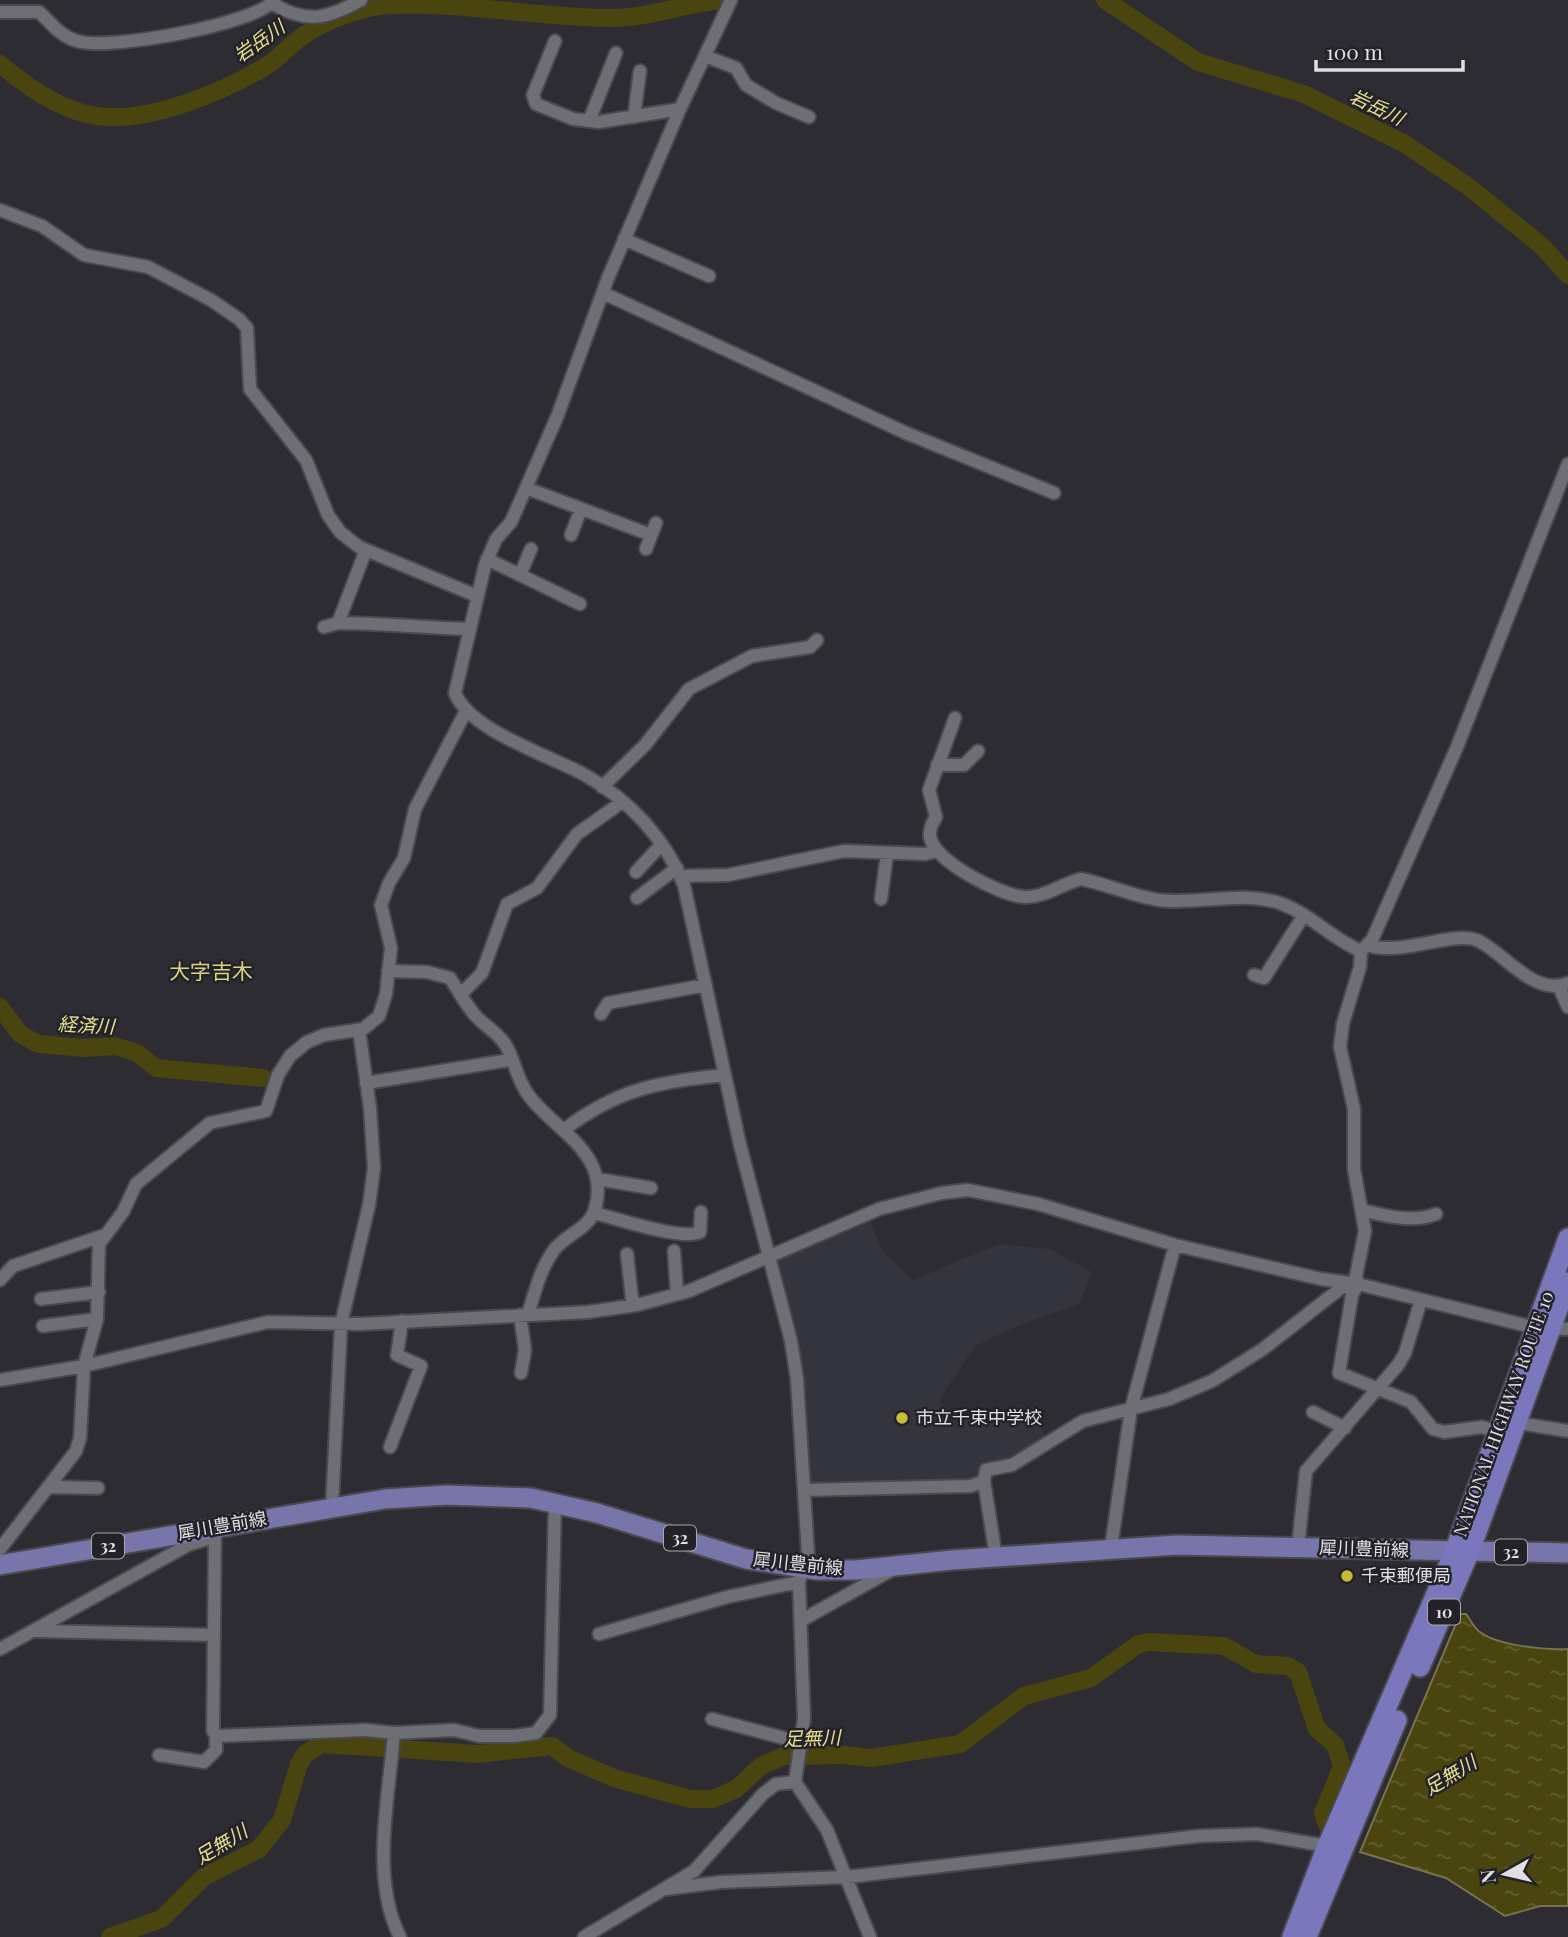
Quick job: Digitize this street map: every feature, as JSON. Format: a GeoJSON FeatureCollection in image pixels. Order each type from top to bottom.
{"type":"FeatureCollection","features":[{"type":"Feature","properties":{"kind":"highway","name":"NATIONAL HIGHWAY ROUTE 10"},"geometry":{"type":"LineString","coordinates":[[1307,1937],[1462,1551],[1498,1432],[1552,1328],[1568,1237]]}},
{"type":"Feature","properties":{"kind":"highway","name":"NATIONAL HIGHWAY ROUTE 10"},"geometry":{"type":"LineString","coordinates":[[1292,1937],[1327,1846],[1518,1423],[1568,1282]]}},
{"type":"Feature","properties":{"kind":"main road","name":"犀川豊前線"},"geometry":{"type":"LineString","coordinates":[[0,1565],[214,1532],[332,1507],[385,1499],[447,1495],[531,1498],[555,1503],[608,1516],[802,1575],[996,1557],[1177,1545],[1568,1553]]}},
{"type":"Feature","properties":{"kind":"street"},"geometry":{"type":"LineString","coordinates":[[0,12],[39,12],[65,36],[80,43],[131,42],[160,39],[245,15],[274,2],[300,18],[322,17],[361,0]]}},
{"type":"Feature","properties":{"kind":"street"},"geometry":{"type":"LineString","coordinates":[[731,0],[680,108],[624,239],[557,417],[511,522],[495,539],[487,559],[468,629],[455,693],[460,706],[478,721],[587,776],[622,802],[652,830],[679,872],[767,1255],[791,1341],[805,1489],[808,1554],[802,1575],[803,1743],[795,1782],[827,1830],[870,1937]]}},
{"type":"Feature","properties":{"kind":"street"},"geometry":{"type":"LineString","coordinates":[[555,41],[533,95],[536,103],[573,119],[589,121],[634,117],[680,108]]}},
{"type":"Feature","properties":{"kind":"street"},"geometry":{"type":"LineString","coordinates":[[589,121],[616,53]]}},
{"type":"Feature","properties":{"kind":"street"},"geometry":{"type":"LineString","coordinates":[[705,56],[736,68],[746,85],[776,103],[809,117]]}},
{"type":"Feature","properties":{"kind":"street"},"geometry":{"type":"LineString","coordinates":[[634,117],[640,71]]}},
{"type":"Feature","properties":{"kind":"street"},"geometry":{"type":"LineString","coordinates":[[0,210],[42,226],[84,255],[148,267],[211,300],[239,319],[247,328],[250,389],[306,460],[328,515],[340,532],[366,550],[477,596]]}},
{"type":"Feature","properties":{"kind":"street"},"geometry":{"type":"LineString","coordinates":[[624,239],[709,276]]}},
{"type":"Feature","properties":{"kind":"street"},"geometry":{"type":"LineString","coordinates":[[603,293],[906,432],[1054,493]]}},
{"type":"Feature","properties":{"kind":"street"},"geometry":{"type":"LineString","coordinates":[[1568,464],[1457,747],[1364,948],[1343,1023],[1340,1047],[1354,1109],[1354,1169],[1365,1231],[1356,1276],[1358,1284],[1352,1295],[1339,1373],[1378,1391],[1411,1402],[1433,1429],[1456,1433],[1482,1427],[1498,1432],[1518,1423],[1568,1431]]}},
{"type":"Feature","properties":{"kind":"street"},"geometry":{"type":"LineString","coordinates":[[526,488],[651,536]]}},
{"type":"Feature","properties":{"kind":"street"},"geometry":{"type":"LineString","coordinates":[[571,535],[581,509]]}},
{"type":"Feature","properties":{"kind":"street"},"geometry":{"type":"LineString","coordinates":[[646,548],[656,523]]}},
{"type":"Feature","properties":{"kind":"street"},"geometry":{"type":"LineString","coordinates":[[520,575],[531,549]]}},
{"type":"Feature","properties":{"kind":"street"},"geometry":{"type":"LineString","coordinates":[[338,623],[366,550]]}},
{"type":"Feature","properties":{"kind":"street"},"geometry":{"type":"LineString","coordinates":[[487,559],[580,604]]}},
{"type":"Feature","properties":{"kind":"street"},"geometry":{"type":"LineString","coordinates":[[324,627],[338,623],[391,623],[407,628],[468,629]]}},
{"type":"Feature","properties":{"kind":"street"},"geometry":{"type":"LineString","coordinates":[[601,787],[645,745],[688,689],[752,656],[810,647],[817,640]]}},
{"type":"Feature","properties":{"kind":"street"},"geometry":{"type":"LineString","coordinates":[[0,1549],[76,1451],[80,1438],[84,1366],[97,1319],[98,1255],[105,1236],[123,1212],[136,1184],[210,1122],[266,1111],[278,1075],[290,1056],[307,1042],[324,1035],[359,1030],[379,1016],[391,948],[381,905],[404,858],[415,809],[466,712]]}},
{"type":"Feature","properties":{"kind":"street"},"geometry":{"type":"LineString","coordinates":[[955,718],[929,790],[936,817],[930,827],[930,837],[937,851],[990,888],[1007,895],[1027,897],[1046,894],[1080,879],[1122,893],[1160,900],[1261,900],[1281,903],[1304,915],[1345,945],[1381,950],[1477,940],[1539,983],[1564,985],[1568,1007]]}},
{"type":"Feature","properties":{"kind":"street"},"geometry":{"type":"LineString","coordinates":[[937,765],[964,765],[978,751]]}},
{"type":"Feature","properties":{"kind":"street"},"geometry":{"type":"LineString","coordinates":[[461,994],[482,973],[507,904],[537,888],[577,834],[622,802]]}},
{"type":"Feature","properties":{"kind":"street"},"geometry":{"type":"LineString","coordinates":[[636,872],[662,844]]}},
{"type":"Feature","properties":{"kind":"street"},"geometry":{"type":"LineString","coordinates":[[637,898],[679,872],[729,875],[844,851],[925,855],[937,851]]}},
{"type":"Feature","properties":{"kind":"street"},"geometry":{"type":"LineString","coordinates":[[881,899],[887,854]]}},
{"type":"Feature","properties":{"kind":"street"},"geometry":{"type":"LineString","coordinates":[[1254,975],[1264,978],[1304,915]]}},
{"type":"Feature","properties":{"kind":"street"},"geometry":{"type":"LineString","coordinates":[[388,971],[441,974],[450,978],[474,1015],[506,1045],[517,1078],[531,1099],[565,1129],[590,1157],[597,1179],[594,1213],[585,1226],[555,1250],[541,1272],[524,1314],[525,1350],[521,1373]]}},
{"type":"Feature","properties":{"kind":"street"},"geometry":{"type":"LineString","coordinates":[[601,1014],[608,1003],[706,985]]}},
{"type":"Feature","properties":{"kind":"street"},"geometry":{"type":"LineString","coordinates":[[332,1507],[341,1324],[369,1205],[374,1168],[359,1030]]}},
{"type":"Feature","properties":{"kind":"street"},"geometry":{"type":"LineString","coordinates":[[366,1083],[510,1060]]}},
{"type":"Feature","properties":{"kind":"street"},"geometry":{"type":"LineString","coordinates":[[565,1129],[602,1104],[626,1092],[666,1081],[725,1075]]}},
{"type":"Feature","properties":{"kind":"street"},"geometry":{"type":"LineString","coordinates":[[597,1179],[651,1188]]}},
{"type":"Feature","properties":{"kind":"street"},"geometry":{"type":"LineString","coordinates":[[0,1380],[84,1366],[268,1322],[341,1324],[589,1312],[637,1305],[677,1294],[879,1209],[934,1194],[968,1190],[1038,1204],[1175,1245],[1552,1328]]}},
{"type":"Feature","properties":{"kind":"street"},"geometry":{"type":"LineString","coordinates":[[1362,1210],[1392,1217],[1427,1217],[1436,1214]]}},
{"type":"Feature","properties":{"kind":"street"},"geometry":{"type":"LineString","coordinates":[[594,1213],[668,1231],[695,1234],[700,1231],[701,1212]]}},
{"type":"Feature","properties":{"kind":"street"},"geometry":{"type":"LineString","coordinates":[[0,1280],[13,1266],[105,1236]]}},
{"type":"Feature","properties":{"kind":"street"},"geometry":{"type":"LineString","coordinates":[[1111,1548],[1131,1409],[1175,1245]]}},
{"type":"Feature","properties":{"kind":"street"},"geometry":{"type":"LineString","coordinates":[[674,1251],[677,1294]]}},
{"type":"Feature","properties":{"kind":"street"},"geometry":{"type":"LineString","coordinates":[[628,1254],[632,1299],[637,1305]]}},
{"type":"Feature","properties":{"kind":"street"},"geometry":{"type":"LineString","coordinates":[[996,1557],[984,1481],[986,1470],[1012,1465],[1083,1421],[1169,1399],[1212,1381],[1264,1349],[1341,1288],[1358,1284]]}},
{"type":"Feature","properties":{"kind":"street"},"geometry":{"type":"LineString","coordinates":[[41,1299],[99,1292]]}},
{"type":"Feature","properties":{"kind":"street"},"geometry":{"type":"LineString","coordinates":[[1298,1547],[1306,1471],[1378,1391],[1405,1353],[1421,1300]]}},
{"type":"Feature","properties":{"kind":"street"},"geometry":{"type":"LineString","coordinates":[[43,1326],[97,1319]]}},
{"type":"Feature","properties":{"kind":"street"},"geometry":{"type":"LineString","coordinates":[[390,1447],[421,1366],[397,1356],[402,1321]]}},
{"type":"Feature","properties":{"kind":"street"},"geometry":{"type":"LineString","coordinates":[[1313,1412],[1345,1428]]}},
{"type":"Feature","properties":{"kind":"street"},"geometry":{"type":"LineString","coordinates":[[805,1489],[971,1486],[984,1481]]}},
{"type":"Feature","properties":{"kind":"street"},"geometry":{"type":"LineString","coordinates":[[50,1487],[98,1489]]}},
{"type":"Feature","properties":{"kind":"street"},"geometry":{"type":"LineString","coordinates":[[216,1736],[366,1730],[394,1733],[454,1730],[479,1736],[532,1735],[544,1726],[550,1708],[555,1503]]}},
{"type":"Feature","properties":{"kind":"street"},"geometry":{"type":"LineString","coordinates":[[0,1650],[214,1532],[213,1731],[216,1736],[216,1750],[204,1762],[159,1755]]}},
{"type":"Feature","properties":{"kind":"street"},"geometry":{"type":"LineString","coordinates":[[802,1620],[888,1575],[898,1566]]}},
{"type":"Feature","properties":{"kind":"street"},"geometry":{"type":"LineString","coordinates":[[599,1634],[802,1575]]}},
{"type":"Feature","properties":{"kind":"street"},"geometry":{"type":"LineString","coordinates":[[34,1631],[214,1635]]}},
{"type":"Feature","properties":{"kind":"street"},"geometry":{"type":"LineString","coordinates":[[712,1719],[803,1743]]}},
{"type":"Feature","properties":{"kind":"street"},"geometry":{"type":"LineString","coordinates":[[394,1733],[383,1870],[391,1919],[400,1937]]}},
{"type":"Feature","properties":{"kind":"street"},"geometry":{"type":"LineString","coordinates":[[584,1937],[694,1871],[763,1794],[776,1784],[795,1782]]}},
{"type":"Feature","properties":{"kind":"street"},"geometry":{"type":"LineString","coordinates":[[666,1889],[721,1882],[847,1877],[1199,1836],[1257,1834],[1327,1846]]}},
{"type":"Feature","properties":{"kind":"shaded area"},"geometry":{"type":"Polygon","coordinates":[[[868,1213],[882,1251],[913,1280],[999,1244],[1049,1249],[1092,1272],[1080,1304],[1017,1326],[975,1346],[939,1400],[955,1417],[996,1418],[1018,1406],[1036,1407],[1046,1446],[986,1470],[984,1481],[805,1490],[791,1341],[777,1260],[868,1213]]]}},
{"type":"Feature","properties":{"kind":"water"},"geometry":{"type":"Polygon","coordinates":[[[1460,1614],[1466,1614],[1478,1630],[1498,1641],[1535,1648],[1568,1649],[1568,1906],[1540,1906],[1505,1916],[1446,1878],[1360,1852],[1460,1614]]]}},
{"type":"Feature","properties":{"kind":"waterway","name":"岩岳川"},"geometry":{"type":"LineString","coordinates":[[0,64],[33,89],[70,109],[97,116],[117,117],[162,110],[208,95],[268,65],[300,38],[318,27],[348,14],[379,6],[436,5],[621,18],[721,0]]}},
{"type":"Feature","properties":{"kind":"waterway","name":"岩岳川"},"geometry":{"type":"LineString","coordinates":[[1105,0],[1198,62],[1304,94],[1405,144],[1469,187],[1542,246],[1568,275]]}},
{"type":"Feature","properties":{"kind":"waterway","name":"経済川"},"geometry":{"type":"LineString","coordinates":[[0,1007],[20,1034],[38,1044],[84,1048],[115,1046],[137,1053],[156,1068],[263,1078]]}},
{"type":"Feature","properties":{"kind":"waterway","name":"足無川"},"geometry":{"type":"LineString","coordinates":[[110,1937],[161,1919],[204,1877],[259,1849],[282,1820],[299,1764],[305,1754],[321,1744],[478,1754],[552,1746],[568,1758],[614,1778],[690,1799],[713,1799],[736,1789],[761,1766],[784,1756],[844,1755],[871,1758],[960,1744],[1024,1696],[1091,1678],[1137,1645],[1148,1642],[1224,1646],[1256,1664],[1288,1666],[1298,1672],[1317,1729],[1335,1745],[1342,1766],[1323,1813],[1327,1825]]}},
{"type":"Feature","properties":{"kind":"place","name":"市立千束中学校"},"geometry":{"type":"Point","coordinates":[902,1418]}},
{"type":"Feature","properties":{"kind":"place","name":"千束郵便局"},"geometry":{"type":"Point","coordinates":[1347,1576]}},
{"type":"Feature","properties":{"kind":"district","name":"大字吉木"},"geometry":{"type":"Point","coordinates":[211,972]}}]}
